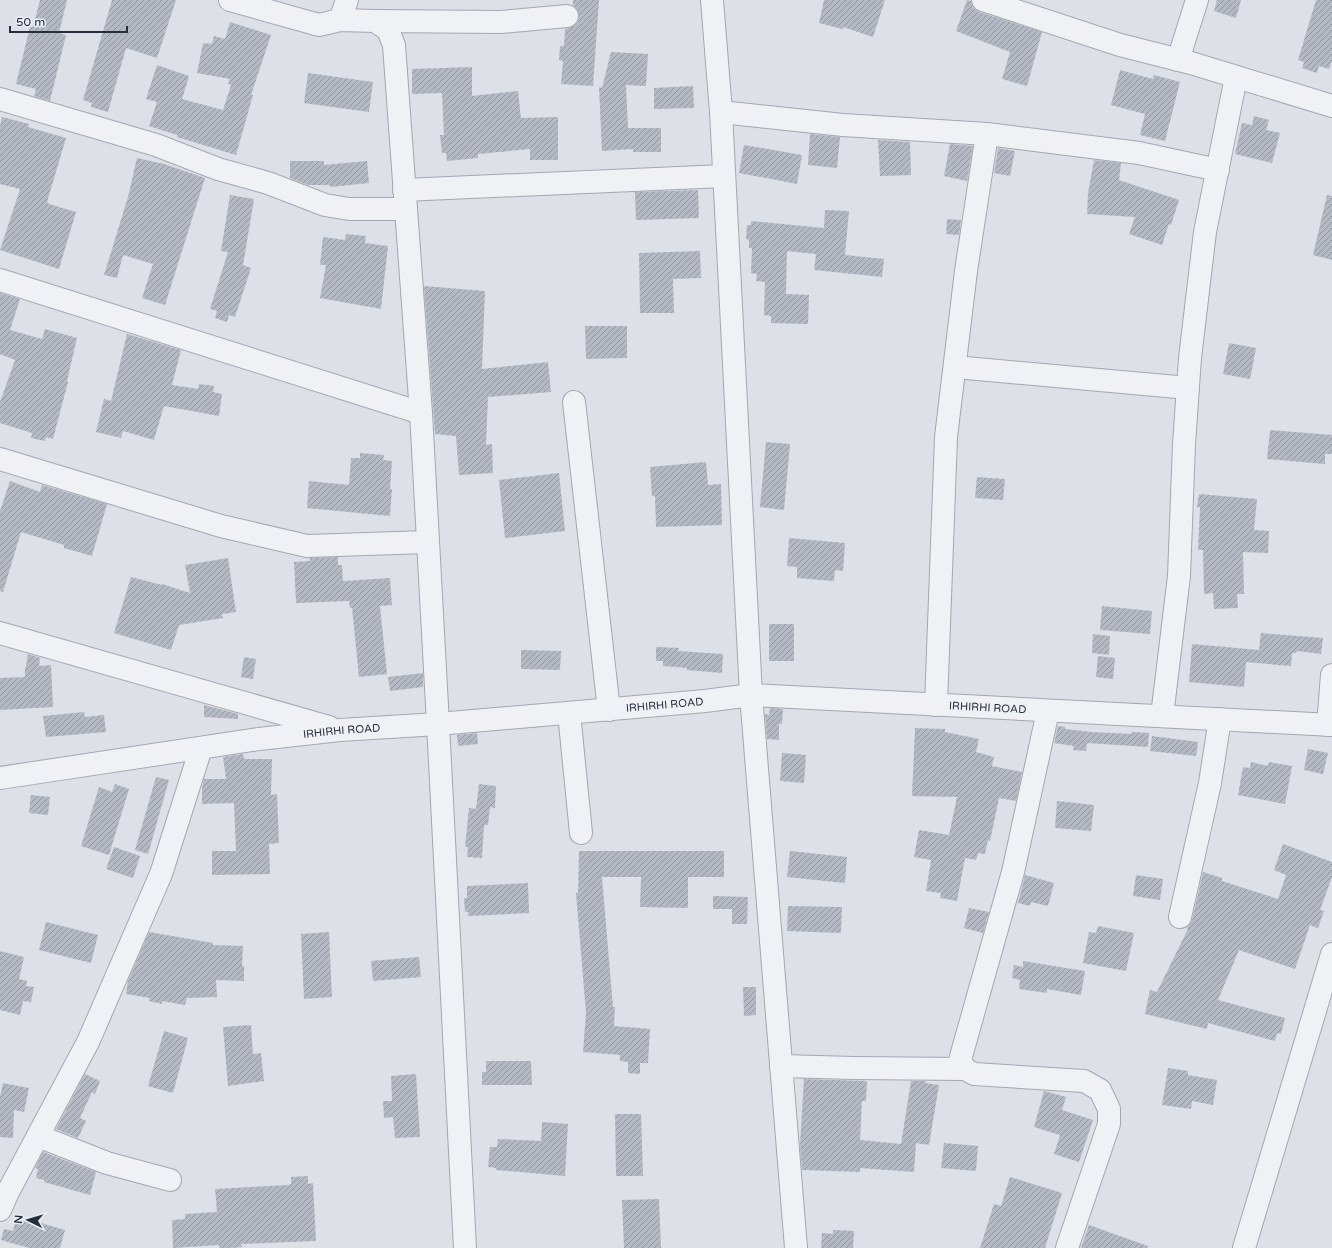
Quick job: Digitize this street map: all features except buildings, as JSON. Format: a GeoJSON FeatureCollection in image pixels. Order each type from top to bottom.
{"type":"FeatureCollection","features":[{"type":"Feature","properties":{"kind":"street"},"geometry":{"type":"LineString","coordinates":[[230,0],[319,25],[344,10],[375,21],[388,30],[394,45],[421,413],[465,1248]]}},
{"type":"Feature","properties":{"kind":"street"},"geometry":{"type":"LineString","coordinates":[[712,0],[721,112],[750,695],[796,1248]]}},
{"type":"Feature","properties":{"kind":"street"},"geometry":{"type":"LineString","coordinates":[[983,0],[1029,7],[1120,45],[1331,104]]}},
{"type":"Feature","properties":{"kind":"street"},"geometry":{"type":"LineString","coordinates":[[1178,60],[1197,0]]}},
{"type":"Feature","properties":{"kind":"street"},"geometry":{"type":"LineString","coordinates":[[375,21],[501,22],[567,16]]}},
{"type":"Feature","properties":{"kind":"street"},"geometry":{"type":"LineString","coordinates":[[1162,716],[1179,576],[1184,444],[1190,358],[1205,232],[1236,77]]}},
{"type":"Feature","properties":{"kind":"street"},"geometry":{"type":"LineString","coordinates":[[0,99],[156,145],[218,169],[268,183],[325,205],[349,209],[405,199],[724,176]]}},
{"type":"Feature","properties":{"kind":"street"},"geometry":{"type":"LineString","coordinates":[[721,112],[843,125],[987,134],[1139,153],[1218,170]]}},
{"type":"Feature","properties":{"kind":"street"},"geometry":{"type":"LineString","coordinates":[[936,705],[946,437],[966,270],[987,134]]}},
{"type":"Feature","properties":{"kind":"street"},"geometry":{"type":"LineString","coordinates":[[0,280],[421,413]]}},
{"type":"Feature","properties":{"kind":"street"},"geometry":{"type":"LineString","coordinates":[[955,367],[1188,388]]}},
{"type":"Feature","properties":{"kind":"street"},"geometry":{"type":"LineString","coordinates":[[574,402],[608,710]]}},
{"type":"Feature","properties":{"kind":"street"},"geometry":{"type":"LineString","coordinates":[[0,459],[221,526],[307,546],[427,542]]}},
{"type":"Feature","properties":{"kind":"street"},"geometry":{"type":"LineString","coordinates":[[0,632],[340,730]]}},
{"type":"Feature","properties":{"kind":"street"},"geometry":{"type":"LineString","coordinates":[[1330,725],[1332,675]]}},
{"type":"Feature","properties":{"kind":"street","name":"IRHIRHI ROAD"},"geometry":{"type":"LineString","coordinates":[[0,778],[259,739],[340,730],[438,724],[608,710],[705,701],[750,695],[1330,725]]}},
{"type":"Feature","properties":{"kind":"street"},"geometry":{"type":"LineString","coordinates":[[965,1069],[960,1060],[1013,872],[1048,711]]}},
{"type":"Feature","properties":{"kind":"street"},"geometry":{"type":"LineString","coordinates":[[569,713],[581,833]]}},
{"type":"Feature","properties":{"kind":"street"},"geometry":{"type":"LineString","coordinates":[[1180,917],[1210,783],[1220,719]]}},
{"type":"Feature","properties":{"kind":"street"},"geometry":{"type":"LineString","coordinates":[[0,1210],[88,1042],[161,874],[201,748]]}},
{"type":"Feature","properties":{"kind":"street"},"geometry":{"type":"LineString","coordinates":[[1244,1248],[1332,954]]}},
{"type":"Feature","properties":{"kind":"street"},"geometry":{"type":"LineString","coordinates":[[781,1066],[965,1069],[974,1074],[1084,1080],[1100,1090],[1109,1109],[1109,1124],[1067,1248]]}},
{"type":"Feature","properties":{"kind":"street"},"geometry":{"type":"LineString","coordinates":[[38,1136],[107,1162],[170,1180]]}}]}
